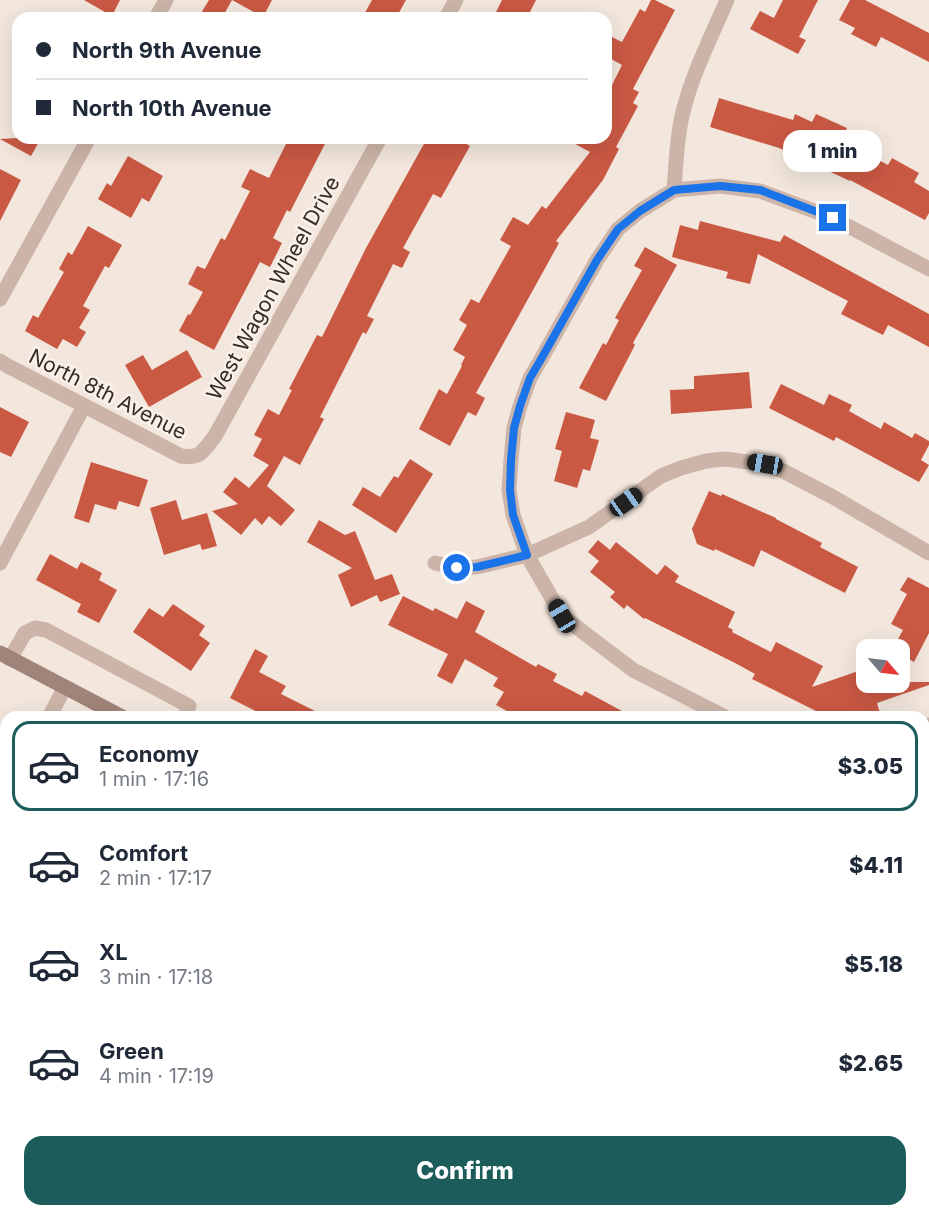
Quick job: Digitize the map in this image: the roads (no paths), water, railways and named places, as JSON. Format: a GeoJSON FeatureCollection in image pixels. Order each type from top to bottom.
{"type":"FeatureCollection","features":[{"type":"Feature","properties":{"kind":"main road"},"geometry":{"type":"LineString","coordinates":[[5,656],[111,711]]}},
{"type":"Feature","properties":{"kind":"street"},"geometry":{"type":"LineString","coordinates":[[674,190],[683,109],[695,73],[727,0]]}},
{"type":"Feature","properties":{"kind":"street"},"geometry":{"type":"LineString","coordinates":[[0,299],[86,144]]}},
{"type":"Feature","properties":{"kind":"street","name":"West Wagon Wheel Drive"},"geometry":{"type":"LineString","coordinates":[[198,456],[215,436],[377,144]]}},
{"type":"Feature","properties":{"kind":"street"},"geometry":{"type":"LineString","coordinates":[[713,711],[633,670],[562,616],[527,555],[513,515],[510,490],[514,428],[530,378],[597,260],[618,229],[640,211],[674,190],[720,186],[760,190],[833,218],[929,269]]}},
{"type":"Feature","properties":{"kind":"street","name":"North 8th Avenue"},"geometry":{"type":"LineString","coordinates":[[0,361],[181,456],[191,458],[198,456]]}},
{"type":"Feature","properties":{"kind":"street"},"geometry":{"type":"LineString","coordinates":[[0,564],[84,406]]}},
{"type":"Feature","properties":{"kind":"street"},"geometry":{"type":"LineString","coordinates":[[435,563],[457,568],[477,567],[527,555],[589,527],[662,476],[706,461],[725,459],[765,464],[783,471],[833,497],[929,553]]}},
{"type":"Feature","properties":{"kind":"street"},"geometry":{"type":"LineString","coordinates":[[5,656],[25,633],[35,628],[45,630],[189,706],[187,711]]}},
{"type":"Feature","properties":{"kind":"street"},"geometry":{"type":"LineString","coordinates":[[52,711],[65,687]]}}]}
